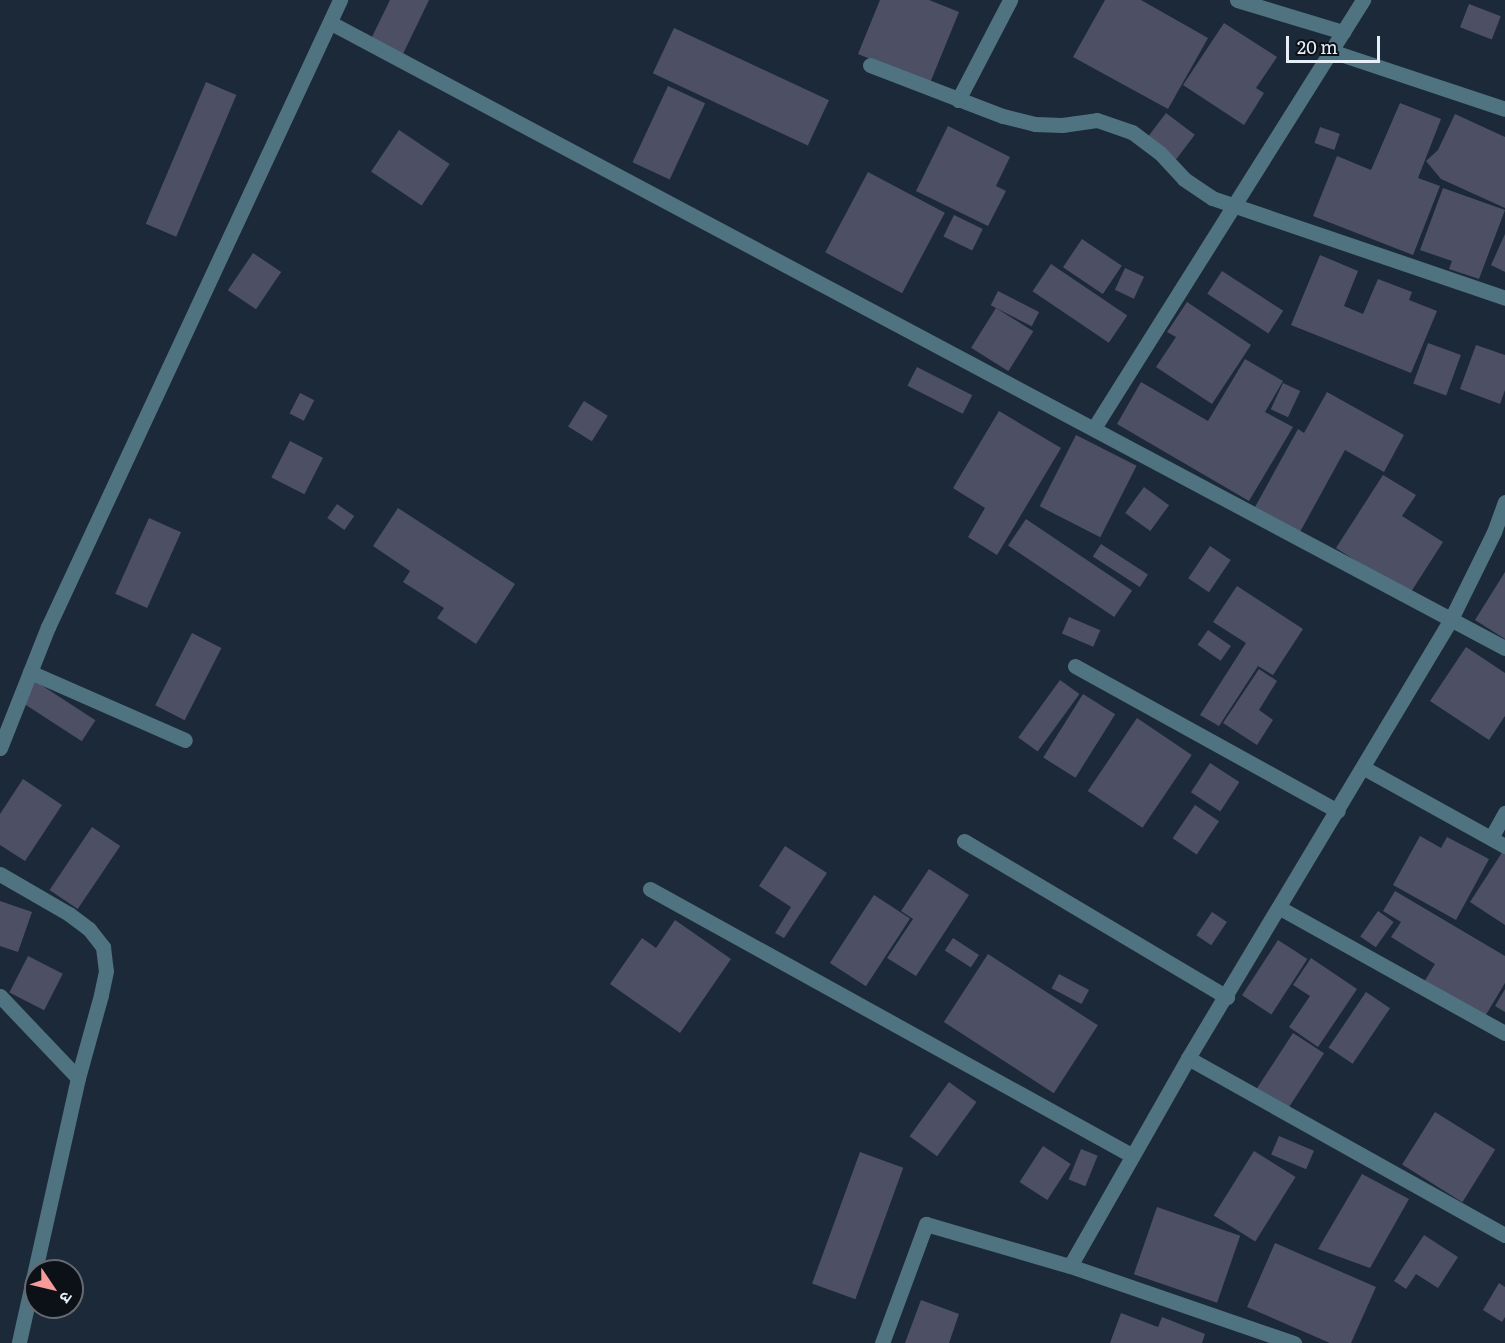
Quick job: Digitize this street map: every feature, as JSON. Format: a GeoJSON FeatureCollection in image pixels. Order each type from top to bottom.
{"type":"FeatureCollection","features":[{"type":"Feature","properties":{"kind":"street"},"geometry":{"type":"LineString","coordinates":[[0,748],[48,627],[340,0]]}},
{"type":"Feature","properties":{"kind":"street"},"geometry":{"type":"LineString","coordinates":[[958,99],[1010,0]]}},
{"type":"Feature","properties":{"kind":"street"},"geometry":{"type":"LineString","coordinates":[[1236,0],[1253,3],[1343,32]]}},
{"type":"Feature","properties":{"kind":"street"},"geometry":{"type":"LineString","coordinates":[[1094,428],[1363,0]]}},
{"type":"Feature","properties":{"kind":"street"},"geometry":{"type":"LineString","coordinates":[[331,23],[1505,648]]}},
{"type":"Feature","properties":{"kind":"street"},"geometry":{"type":"LineString","coordinates":[[1331,51],[1505,109]]}},
{"type":"Feature","properties":{"kind":"street"},"geometry":{"type":"LineString","coordinates":[[870,65],[1003,116],[1035,124],[1062,125],[1097,120],[1131,132],[1160,153],[1184,179],[1212,198],[1505,298]]}},
{"type":"Feature","properties":{"kind":"street"},"geometry":{"type":"LineString","coordinates":[[1070,1266],[1188,1058],[1227,997],[1451,619],[1494,532],[1505,502]]}},
{"type":"Feature","properties":{"kind":"street"},"geometry":{"type":"LineString","coordinates":[[1075,666],[1338,811]]}},
{"type":"Feature","properties":{"kind":"street"},"geometry":{"type":"LineString","coordinates":[[30,672],[184,740]]}},
{"type":"Feature","properties":{"kind":"street"},"geometry":{"type":"LineString","coordinates":[[1364,768],[1498,842],[1505,813]]}},
{"type":"Feature","properties":{"kind":"street"},"geometry":{"type":"LineString","coordinates":[[964,841],[1227,997]]}},
{"type":"Feature","properties":{"kind":"street"},"geometry":{"type":"LineString","coordinates":[[0,874],[69,914],[88,928],[103,947],[106,971],[78,1078],[19,1343]]}},
{"type":"Feature","properties":{"kind":"street"},"geometry":{"type":"LineString","coordinates":[[650,890],[1131,1155]]}},
{"type":"Feature","properties":{"kind":"street"},"geometry":{"type":"LineString","coordinates":[[1280,908],[1505,1033]]}},
{"type":"Feature","properties":{"kind":"street"},"geometry":{"type":"LineString","coordinates":[[0,996],[78,1078]]}},
{"type":"Feature","properties":{"kind":"street"},"geometry":{"type":"LineString","coordinates":[[1188,1058],[1505,1235]]}},
{"type":"Feature","properties":{"kind":"street"},"geometry":{"type":"LineString","coordinates":[[882,1343],[926,1224],[1070,1266],[1294,1343]]}},
{"type":"Feature","properties":{"kind":"building"},"geometry":{"type":"Polygon","coordinates":[[[390,0],[429,0],[401,58],[369,43],[390,0]]]}},
{"type":"Feature","properties":{"kind":"building"},"geometry":{"type":"Polygon","coordinates":[[[880,0],[929,0],[959,12],[930,83],[858,54],[880,0]]]}},
{"type":"Feature","properties":{"kind":"building"},"geometry":{"type":"Polygon","coordinates":[[[1105,0],[1141,0],[1208,38],[1168,109],[1073,57],[1105,0]]]}},
{"type":"Feature","properties":{"kind":"building"},"geometry":{"type":"Polygon","coordinates":[[[1469,4],[1501,16],[1492,40],[1460,27],[1469,4]]]}},
{"type":"Feature","properties":{"kind":"building"},"geometry":{"type":"Polygon","coordinates":[[[1224,23],[1277,57],[1256,88],[1264,93],[1244,125],[1183,85],[1224,23]]]}},
{"type":"Feature","properties":{"kind":"building"},"geometry":{"type":"Polygon","coordinates":[[[674,28],[829,100],[808,146],[653,73],[674,28]]]}},
{"type":"Feature","properties":{"kind":"building"},"geometry":{"type":"Polygon","coordinates":[[[206,82],[236,95],[176,237],[146,224],[206,82]]]}},
{"type":"Feature","properties":{"kind":"building"},"geometry":{"type":"Polygon","coordinates":[[[668,86],[705,103],[670,179],[633,162],[668,86]]]}},
{"type":"Feature","properties":{"kind":"building"},"geometry":{"type":"Polygon","coordinates":[[[1400,103],[1441,119],[1418,178],[1440,186],[1413,255],[1313,216],[1337,156],[1371,170],[1400,103]]]}},
{"type":"Feature","properties":{"kind":"building"},"geometry":{"type":"Polygon","coordinates":[[[1166,113],[1195,135],[1175,161],[1146,139],[1166,113]]]}},
{"type":"Feature","properties":{"kind":"building"},"geometry":{"type":"Polygon","coordinates":[[[1455,114],[1505,137],[1505,208],[1441,179],[1426,161],[1438,150],[1455,114]]]}},
{"type":"Feature","properties":{"kind":"building"},"geometry":{"type":"Polygon","coordinates":[[[948,126],[1010,157],[996,186],[1006,191],[988,226],[916,191],[948,126]]]}},
{"type":"Feature","properties":{"kind":"building"},"geometry":{"type":"Polygon","coordinates":[[[1320,127],[1340,134],[1334,150],[1314,143],[1320,127]]]}},
{"type":"Feature","properties":{"kind":"building"},"geometry":{"type":"Polygon","coordinates":[[[399,130],[450,164],[422,206],[371,171],[399,130]]]}},
{"type":"Feature","properties":{"kind":"building"},"geometry":{"type":"Polygon","coordinates":[[[868,172],[945,213],[902,293],[825,252],[868,172]]]}},
{"type":"Feature","properties":{"kind":"building"},"geometry":{"type":"Polygon","coordinates":[[[1443,188],[1505,210],[1479,279],[1449,269],[1452,261],[1420,250],[1443,188]]]}},
{"type":"Feature","properties":{"kind":"building"},"geometry":{"type":"Polygon","coordinates":[[[954,215],[983,229],[972,251],[943,237],[954,215]]]}},
{"type":"Feature","properties":{"kind":"building"},"geometry":{"type":"Polygon","coordinates":[[[1505,234],[1505,272],[1491,265],[1505,234]]]}},
{"type":"Feature","properties":{"kind":"building"},"geometry":{"type":"Polygon","coordinates":[[[1082,239],[1122,266],[1103,294],[1063,267],[1082,239]]]}},
{"type":"Feature","properties":{"kind":"building"},"geometry":{"type":"Polygon","coordinates":[[[253,253],[281,272],[256,309],[228,290],[253,253]]]}},
{"type":"Feature","properties":{"kind":"building"},"geometry":{"type":"Polygon","coordinates":[[[1320,255],[1358,271],[1344,306],[1363,314],[1378,279],[1412,292],[1409,300],[1437,311],[1411,373],[1291,325],[1320,255]]]}},
{"type":"Feature","properties":{"kind":"building"},"geometry":{"type":"Polygon","coordinates":[[[1051,264],[1127,315],[1109,343],[1033,291],[1051,264]]]}},
{"type":"Feature","properties":{"kind":"building"},"geometry":{"type":"Polygon","coordinates":[[[1125,268],[1144,277],[1134,299],[1115,290],[1125,268]]]}},
{"type":"Feature","properties":{"kind":"building"},"geometry":{"type":"Polygon","coordinates":[[[1222,271],[1283,311],[1269,333],[1207,294],[1222,271]]]}},
{"type":"Feature","properties":{"kind":"building"},"geometry":{"type":"Polygon","coordinates":[[[998,291],[1039,312],[1032,326],[991,305],[998,291]]]}},
{"type":"Feature","properties":{"kind":"building"},"geometry":{"type":"Polygon","coordinates":[[[1187,302],[1251,345],[1212,404],[1156,367],[1176,337],[1167,332],[1187,302]]]}},
{"type":"Feature","properties":{"kind":"building"},"geometry":{"type":"Polygon","coordinates":[[[996,308],[1033,331],[1008,371],[971,348],[996,308]]]}},
{"type":"Feature","properties":{"kind":"building"},"geometry":{"type":"Polygon","coordinates":[[[1428,343],[1461,355],[1446,395],[1413,383],[1428,343]]]}},
{"type":"Feature","properties":{"kind":"building"},"geometry":{"type":"Polygon","coordinates":[[[1476,345],[1505,355],[1505,390],[1500,404],[1460,389],[1476,345]]]}},
{"type":"Feature","properties":{"kind":"building"},"geometry":{"type":"Polygon","coordinates":[[[1245,359],[1283,381],[1265,412],[1293,427],[1249,501],[1117,424],[1141,382],[1208,421],[1245,359]]]}},
{"type":"Feature","properties":{"kind":"building"},"geometry":{"type":"Polygon","coordinates":[[[917,367],[972,395],[963,414],[907,386],[917,367]]]}},
{"type":"Feature","properties":{"kind":"building"},"geometry":{"type":"Polygon","coordinates":[[[1283,383],[1300,391],[1288,417],[1271,409],[1283,383]]]}},
{"type":"Feature","properties":{"kind":"building"},"geometry":{"type":"Polygon","coordinates":[[[1327,392],[1404,435],[1384,472],[1345,450],[1300,532],[1255,507],[1298,429],[1304,433],[1327,392]]]}},
{"type":"Feature","properties":{"kind":"building"},"geometry":{"type":"Polygon","coordinates":[[[300,393],[314,400],[304,421],[290,413],[300,393]]]}},
{"type":"Feature","properties":{"kind":"building"},"geometry":{"type":"Polygon","coordinates":[[[584,401],[608,416],[592,441],[568,426],[584,401]]]}},
{"type":"Feature","properties":{"kind":"building"},"geometry":{"type":"Polygon","coordinates":[[[999,411],[1061,448],[997,555],[968,537],[985,508],[953,488],[999,411]]]}},
{"type":"Feature","properties":{"kind":"building"},"geometry":{"type":"Polygon","coordinates":[[[1076,435],[1137,466],[1100,537],[1040,506],[1076,435]]]}},
{"type":"Feature","properties":{"kind":"building"},"geometry":{"type":"Polygon","coordinates":[[[290,441],[323,458],[304,494],[271,478],[290,441]]]}},
{"type":"Feature","properties":{"kind":"building"},"geometry":{"type":"Polygon","coordinates":[[[1383,475],[1416,495],[1402,516],[1443,542],[1409,595],[1336,548],[1383,475]]]}},
{"type":"Feature","properties":{"kind":"building"},"geometry":{"type":"Polygon","coordinates":[[[1144,487],[1169,505],[1150,531],[1125,513],[1144,487]]]}},
{"type":"Feature","properties":{"kind":"building"},"geometry":{"type":"Polygon","coordinates":[[[337,504],[354,516],[344,530],[327,518],[337,504]]]}},
{"type":"Feature","properties":{"kind":"building"},"geometry":{"type":"Polygon","coordinates":[[[398,508],[515,584],[476,644],[437,618],[444,608],[403,582],[410,571],[373,546],[398,508]]]}},
{"type":"Feature","properties":{"kind":"building"},"geometry":{"type":"Polygon","coordinates":[[[149,518],[181,532],[147,608],[115,594],[149,518]]]}},
{"type":"Feature","properties":{"kind":"building"},"geometry":{"type":"Polygon","coordinates":[[[1026,519],[1132,591],[1114,617],[1008,546],[1026,519]]]}},
{"type":"Feature","properties":{"kind":"building"},"geometry":{"type":"Polygon","coordinates":[[[1101,544],[1148,574],[1140,587],[1093,557],[1101,544]]]}},
{"type":"Feature","properties":{"kind":"building"},"geometry":{"type":"Polygon","coordinates":[[[1210,546],[1231,560],[1209,592],[1188,578],[1210,546]]]}},
{"type":"Feature","properties":{"kind":"building"},"geometry":{"type":"Polygon","coordinates":[[[1505,572],[1505,639],[1475,620],[1505,572]]]}},
{"type":"Feature","properties":{"kind":"building"},"geometry":{"type":"Polygon","coordinates":[[[1237,586],[1303,629],[1273,675],[1258,666],[1219,726],[1200,715],[1246,643],[1213,622],[1237,586]]]}},
{"type":"Feature","properties":{"kind":"building"},"geometry":{"type":"Polygon","coordinates":[[[1069,617],[1100,630],[1093,647],[1062,634],[1069,617]]]}},
{"type":"Feature","properties":{"kind":"building"},"geometry":{"type":"Polygon","coordinates":[[[1208,630],[1231,646],[1221,661],[1198,645],[1208,630]]]}},
{"type":"Feature","properties":{"kind":"building"},"geometry":{"type":"Polygon","coordinates":[[[192,633],[221,648],[185,720],[155,705],[192,633]]]}},
{"type":"Feature","properties":{"kind":"building"},"geometry":{"type":"Polygon","coordinates":[[[1466,647],[1505,673],[1505,716],[1489,740],[1430,701],[1466,647]]]}},
{"type":"Feature","properties":{"kind":"building"},"geometry":{"type":"Polygon","coordinates":[[[1259,669],[1277,681],[1259,710],[1273,720],[1257,745],[1223,723],[1259,669]]]}},
{"type":"Feature","properties":{"kind":"building"},"geometry":{"type":"Polygon","coordinates":[[[1060,680],[1079,694],[1038,752],[1018,737],[1060,680]]]}},
{"type":"Feature","properties":{"kind":"building"},"geometry":{"type":"Polygon","coordinates":[[[35,681],[95,720],[82,741],[21,702],[35,681]]]}},
{"type":"Feature","properties":{"kind":"building"},"geometry":{"type":"Polygon","coordinates":[[[1083,694],[1115,714],[1075,778],[1043,758],[1083,694]]]}},
{"type":"Feature","properties":{"kind":"building"},"geometry":{"type":"Polygon","coordinates":[[[1137,718],[1192,755],[1143,828],[1088,791],[1137,718]]]}},
{"type":"Feature","properties":{"kind":"building"},"geometry":{"type":"Polygon","coordinates":[[[1210,763],[1239,782],[1220,811],[1191,792],[1210,763]]]}},
{"type":"Feature","properties":{"kind":"building"},"geometry":{"type":"Polygon","coordinates":[[[23,779],[62,805],[25,861],[0,845],[0,814],[23,779]]]}},
{"type":"Feature","properties":{"kind":"building"},"geometry":{"type":"Polygon","coordinates":[[[1195,805],[1219,821],[1197,854],[1173,838],[1195,805]]]}},
{"type":"Feature","properties":{"kind":"building"},"geometry":{"type":"Polygon","coordinates":[[[92,827],[120,846],[78,909],[50,890],[92,827]]]}},
{"type":"Feature","properties":{"kind":"building"},"geometry":{"type":"Polygon","coordinates":[[[1420,836],[1441,848],[1447,837],[1489,859],[1456,920],[1393,885],[1420,836]]]}},
{"type":"Feature","properties":{"kind":"building"},"geometry":{"type":"Polygon","coordinates":[[[785,846],[827,873],[784,938],[775,933],[791,907],[759,886],[785,846]]]}},
{"type":"Feature","properties":{"kind":"building"},"geometry":{"type":"Polygon","coordinates":[[[1505,848],[1505,925],[1470,902],[1505,848]]]}},
{"type":"Feature","properties":{"kind":"building"},"geometry":{"type":"Polygon","coordinates":[[[929,869],[969,895],[916,976],[887,958],[913,919],[901,911],[929,869]]]}},
{"type":"Feature","properties":{"kind":"building"},"geometry":{"type":"Polygon","coordinates":[[[1395,891],[1505,956],[1505,983],[1484,1018],[1424,982],[1435,964],[1391,937],[1401,922],[1383,911],[1395,891]]]}},
{"type":"Feature","properties":{"kind":"building"},"geometry":{"type":"Polygon","coordinates":[[[874,895],[910,918],[866,986],[830,963],[874,895]]]}},
{"type":"Feature","properties":{"kind":"building"},"geometry":{"type":"Polygon","coordinates":[[[0,901],[32,912],[18,952],[0,946],[0,901]]]}},
{"type":"Feature","properties":{"kind":"building"},"geometry":{"type":"Polygon","coordinates":[[[1378,911],[1394,922],[1376,947],[1360,936],[1378,911]]]}},
{"type":"Feature","properties":{"kind":"building"},"geometry":{"type":"Polygon","coordinates":[[[1212,912],[1227,922],[1211,945],[1196,935],[1212,912]]]}},
{"type":"Feature","properties":{"kind":"building"},"geometry":{"type":"Polygon","coordinates":[[[675,920],[731,959],[680,1033],[610,984],[642,938],[656,948],[675,920]]]}},
{"type":"Feature","properties":{"kind":"building"},"geometry":{"type":"Polygon","coordinates":[[[953,938],[979,955],[971,967],[945,951],[953,938]]]}},
{"type":"Feature","properties":{"kind":"building"},"geometry":{"type":"Polygon","coordinates":[[[1278,940],[1307,959],[1271,1014],[1242,995],[1278,940]]]}},
{"type":"Feature","properties":{"kind":"building"},"geometry":{"type":"Polygon","coordinates":[[[988,954],[1098,1025],[1054,1093],[944,1022],[988,954]]]}},
{"type":"Feature","properties":{"kind":"building"},"geometry":{"type":"Polygon","coordinates":[[[28,956],[63,974],[44,1010],[9,993],[28,956]]]}},
{"type":"Feature","properties":{"kind":"building"},"geometry":{"type":"Polygon","coordinates":[[[1311,958],[1357,989],[1318,1047],[1289,1027],[1310,996],[1293,985],[1311,958]]]}},
{"type":"Feature","properties":{"kind":"building"},"geometry":{"type":"Polygon","coordinates":[[[1059,974],[1089,990],[1082,1004],[1051,988],[1059,974]]]}},
{"type":"Feature","properties":{"kind":"building"},"geometry":{"type":"Polygon","coordinates":[[[1505,989],[1505,1012],[1495,1006],[1505,989]]]}},
{"type":"Feature","properties":{"kind":"building"},"geometry":{"type":"Polygon","coordinates":[[[1366,992],[1390,1008],[1353,1064],[1329,1048],[1366,992]]]}},
{"type":"Feature","properties":{"kind":"building"},"geometry":{"type":"Polygon","coordinates":[[[1293,1033],[1324,1053],[1286,1111],[1255,1091],[1293,1033]]]}},
{"type":"Feature","properties":{"kind":"building"},"geometry":{"type":"Polygon","coordinates":[[[949,1082],[977,1102],[937,1156],[910,1136],[949,1082]]]}},
{"type":"Feature","properties":{"kind":"building"},"geometry":{"type":"Polygon","coordinates":[[[1435,1112],[1495,1150],[1462,1202],[1402,1165],[1435,1112]]]}},
{"type":"Feature","properties":{"kind":"building"},"geometry":{"type":"Polygon","coordinates":[[[1279,1136],[1314,1151],[1306,1169],[1271,1154],[1279,1136]]]}},
{"type":"Feature","properties":{"kind":"building"},"geometry":{"type":"Polygon","coordinates":[[[1043,1146],[1071,1164],[1047,1200],[1020,1182],[1043,1146]]]}},
{"type":"Feature","properties":{"kind":"building"},"geometry":{"type":"Polygon","coordinates":[[[1081,1149],[1098,1156],[1085,1186],[1069,1180],[1081,1149]]]}},
{"type":"Feature","properties":{"kind":"building"},"geometry":{"type":"Polygon","coordinates":[[[1254,1151],[1296,1177],[1255,1241],[1214,1215],[1254,1151]]]}},
{"type":"Feature","properties":{"kind":"building"},"geometry":{"type":"Polygon","coordinates":[[[860,1152],[903,1168],[855,1299],[812,1284],[860,1152]]]}},
{"type":"Feature","properties":{"kind":"building"},"geometry":{"type":"Polygon","coordinates":[[[1362,1174],[1409,1199],[1370,1268],[1318,1249],[1362,1174]]]}},
{"type":"Feature","properties":{"kind":"building"},"geometry":{"type":"Polygon","coordinates":[[[1157,1207],[1240,1236],[1217,1303],[1134,1274],[1157,1207]]]}},
{"type":"Feature","properties":{"kind":"building"},"geometry":{"type":"Polygon","coordinates":[[[1424,1235],[1458,1257],[1438,1288],[1416,1274],[1406,1289],[1394,1281],[1424,1235]]]}},
{"type":"Feature","properties":{"kind":"building"},"geometry":{"type":"Polygon","coordinates":[[[1275,1243],[1376,1287],[1351,1343],[1330,1343],[1247,1307],[1275,1243]]]}},
{"type":"Feature","properties":{"kind":"building"},"geometry":{"type":"Polygon","coordinates":[[[1499,1283],[1505,1287],[1505,1317],[1502,1322],[1483,1310],[1499,1283]]]}},
{"type":"Feature","properties":{"kind":"building"},"geometry":{"type":"Polygon","coordinates":[[[921,1300],[959,1314],[949,1343],[905,1343],[921,1300]]]}},
{"type":"Feature","properties":{"kind":"building"},"geometry":{"type":"Polygon","coordinates":[[[1121,1313],[1158,1327],[1162,1317],[1205,1334],[1202,1343],[1110,1343],[1121,1313]]]}}]}
